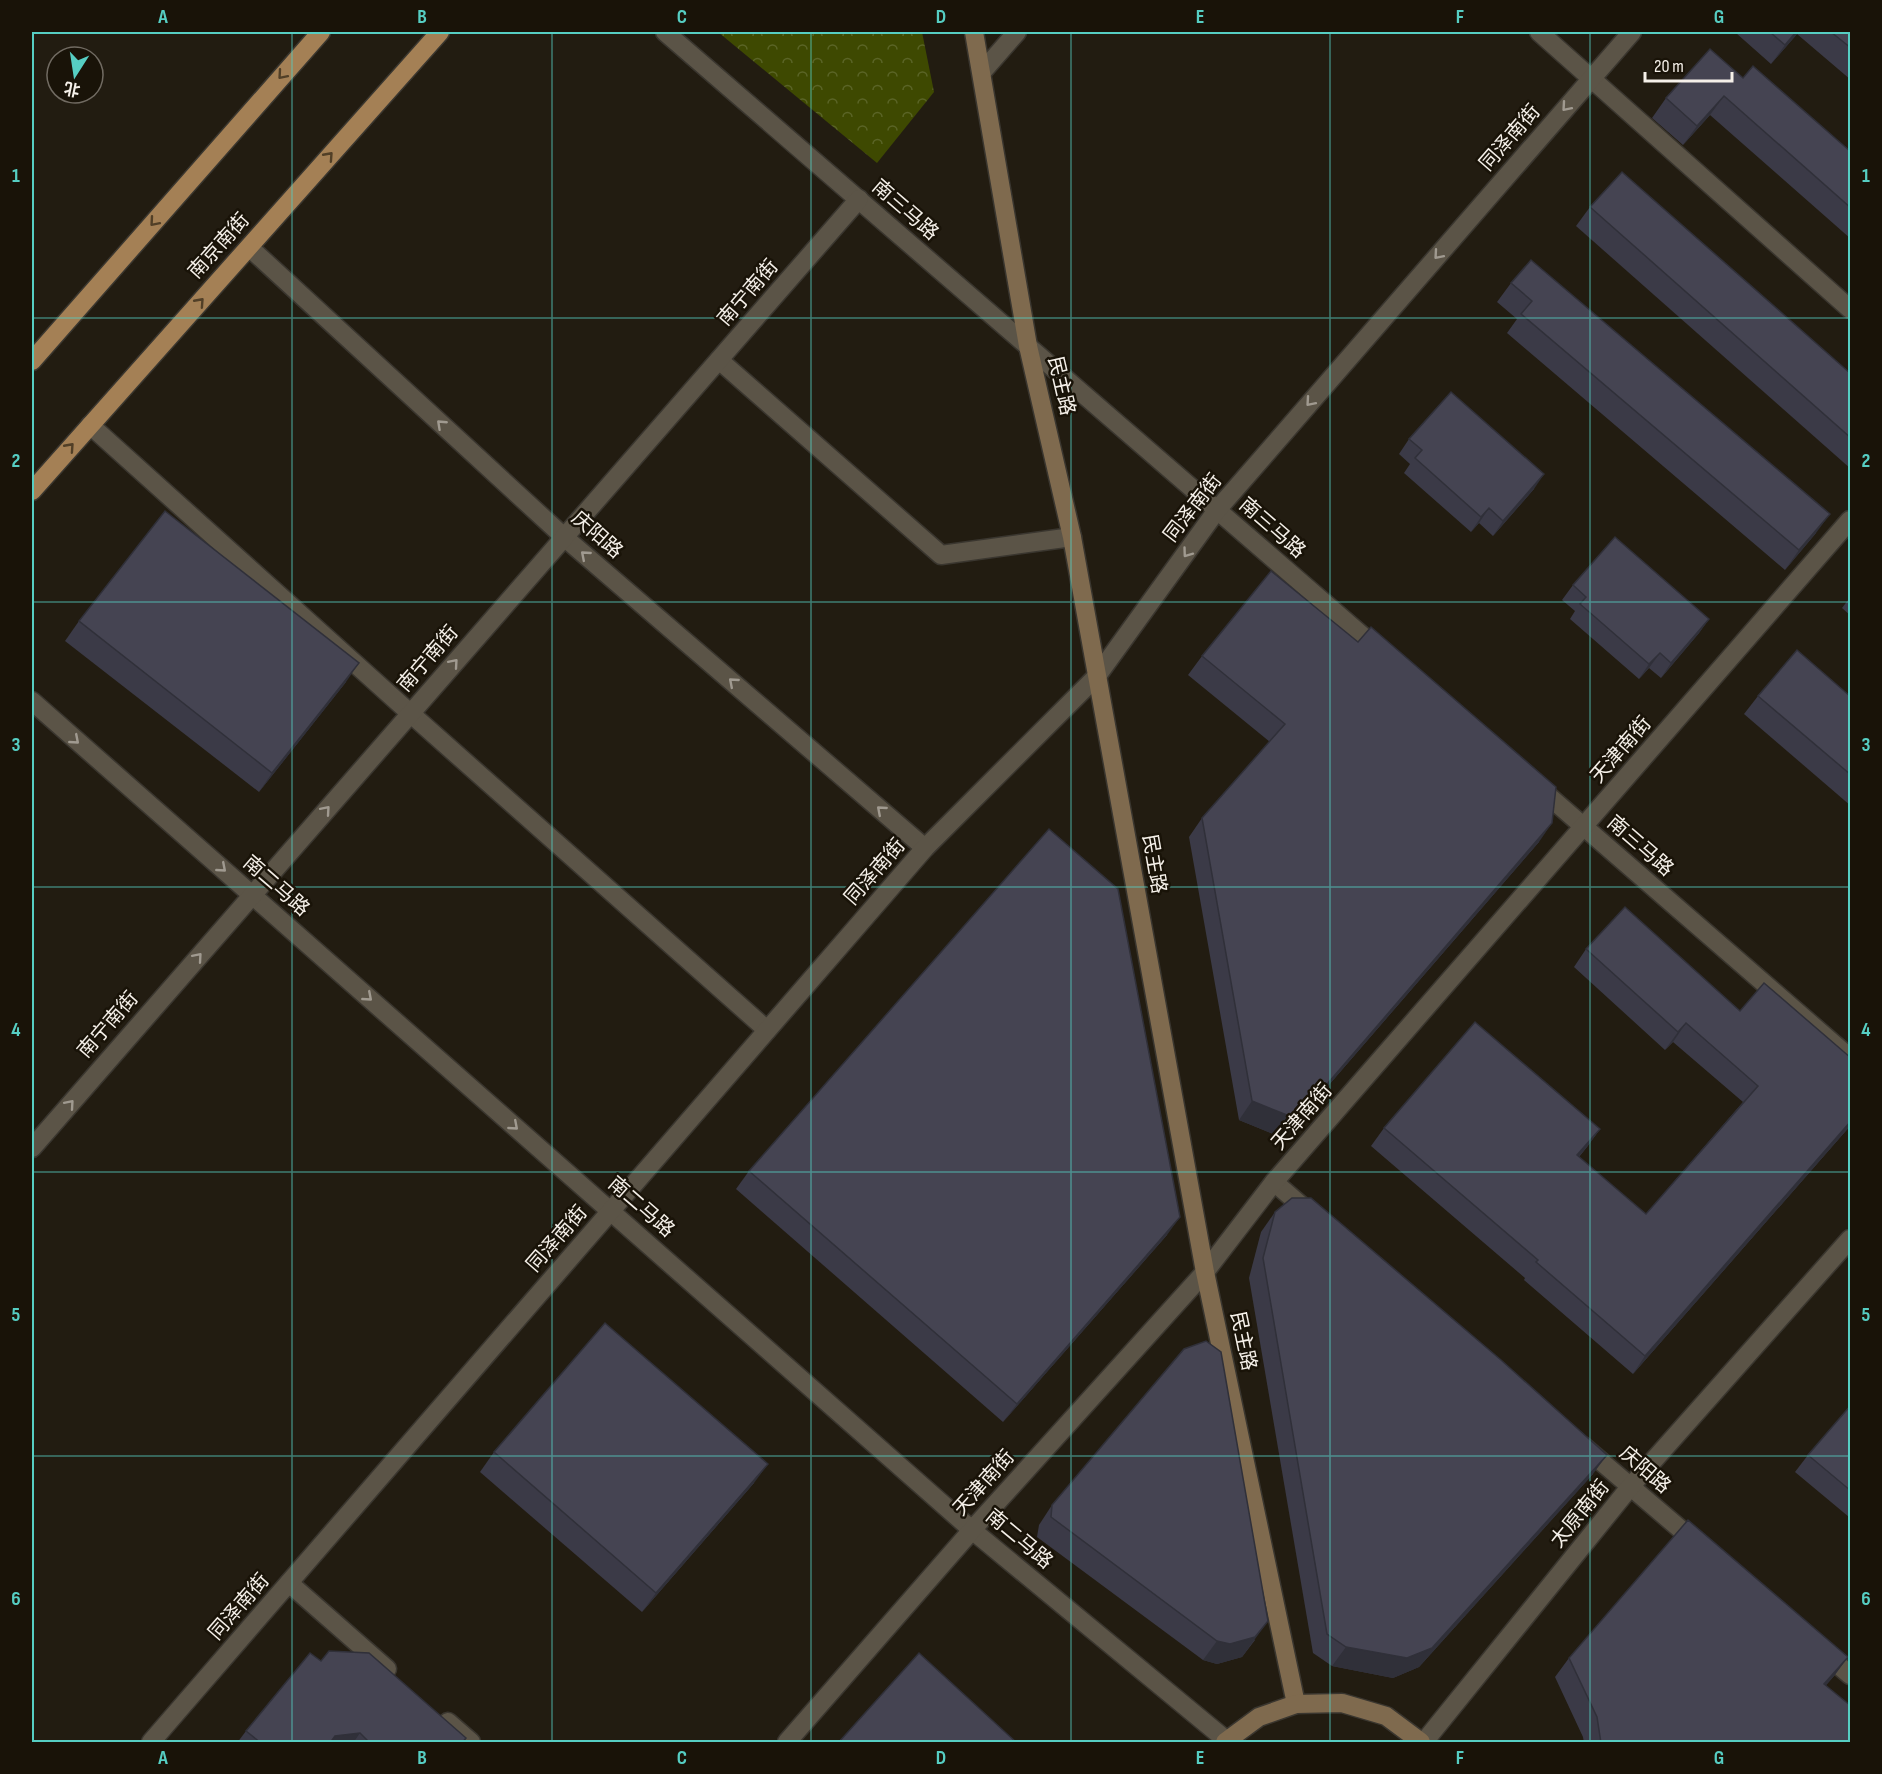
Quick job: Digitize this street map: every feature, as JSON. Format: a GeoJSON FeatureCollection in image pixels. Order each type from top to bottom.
{"type":"FeatureCollection","features":[{"type":"Feature","properties":{"kind":"main road"},"geometry":{"type":"LineString","coordinates":[[32,362],[321,32]]}},
{"type":"Feature","properties":{"kind":"main road","name":"南京南街"},"geometry":{"type":"LineString","coordinates":[[32,491],[440,32]]}},
{"type":"Feature","properties":{"kind":"street","name":"南三马路"},"geometry":{"type":"LineString","coordinates":[[665,32],[1396,664]]}},
{"type":"Feature","properties":{"kind":"street","name":"民主路"},"geometry":{"type":"LineString","coordinates":[[974,32],[1028,346],[1072,537],[1205,1272],[1296,1704]]}},
{"type":"Feature","properties":{"kind":"street"},"geometry":{"type":"LineString","coordinates":[[982,72],[1017,32]]}},
{"type":"Feature","properties":{"kind":"street"},"geometry":{"type":"LineString","coordinates":[[1539,32],[1851,309]]}},
{"type":"Feature","properties":{"kind":"street","name":"同泽南街"},"geometry":{"type":"LineString","coordinates":[[151,1743],[925,848],[1098,676],[1218,510],[1632,32]]}},
{"type":"Feature","properties":{"kind":"street","name":"南宁南街"},"geometry":{"type":"LineString","coordinates":[[32,1148],[859,199]]}},
{"type":"Feature","properties":{"kind":"street","name":"庆阳路"},"geometry":{"type":"LineString","coordinates":[[249,247],[564,537],[925,848]]}},
{"type":"Feature","properties":{"kind":"street"},"geometry":{"type":"LineString","coordinates":[[719,360],[941,555],[1072,537]]}},
{"type":"Feature","properties":{"kind":"street"},"geometry":{"type":"LineString","coordinates":[[90,425],[767,1030]]}},
{"type":"Feature","properties":{"kind":"street","name":"天津南街"},"geometry":{"type":"LineString","coordinates":[[787,1743],[972,1530],[1205,1272],[1274,1182],[1851,520]]}},
{"type":"Feature","properties":{"kind":"street","name":"南二马路"},"geometry":{"type":"LineString","coordinates":[[32,701],[972,1530],[1225,1742]]}},
{"type":"Feature","properties":{"kind":"street","name":"南三马路"},"geometry":{"type":"LineString","coordinates":[[1521,772],[1851,1058]]}},
{"type":"Feature","properties":{"kind":"street"},"geometry":{"type":"LineString","coordinates":[[1274,1182],[1328,1228]]}},
{"type":"Feature","properties":{"kind":"street","name":"太原南街"},"geometry":{"type":"LineString","coordinates":[[1423,1743],[1630,1487],[1851,1239]]}},
{"type":"Feature","properties":{"kind":"street","name":"庆阳路"},"geometry":{"type":"LineString","coordinates":[[1568,1433],[1710,1554]]}},
{"type":"Feature","properties":{"kind":"street"},"geometry":{"type":"LineString","coordinates":[[289,1583],[402,1682]]}},
{"type":"Feature","properties":{"kind":"street"},"geometry":{"type":"LineString","coordinates":[[1806,1637],[1851,1675]]}},
{"type":"Feature","properties":{"kind":"street"},"geometry":{"type":"LineString","coordinates":[[1225,1742],[1258,1717],[1296,1704],[1342,1703],[1386,1716],[1423,1743]]}},
{"type":"Feature","properties":{"kind":"street"},"geometry":{"type":"LineString","coordinates":[[436,1712],[471,1743]]}},
{"type":"Feature","properties":{"kind":"green space"},"geometry":{"type":"Polygon","coordinates":[[[718,32],[922,32],[934,92],[877,163],[718,32]]]}},
{"type":"Feature","properties":{"kind":"building"},"geometry":{"type":"Polygon","coordinates":[[[1770,32],[1796,32],[1785,45],[1770,32]]]}},
{"type":"Feature","properties":{"kind":"building"},"geometry":{"type":"Polygon","coordinates":[[[1831,32],[1851,32],[1851,48],[1831,32]]]}},
{"type":"Feature","properties":{"kind":"building"},"geometry":{"type":"Polygon","coordinates":[[[1710,49],[1743,78],[1753,66],[1851,152],[1851,208],[1724,96],[1697,126],[1666,98],[1710,49]]]}},
{"type":"Feature","properties":{"kind":"building"},"geometry":{"type":"Polygon","coordinates":[[[1622,172],[1851,374],[1851,438],[1590,207],[1622,172]]]}},
{"type":"Feature","properties":{"kind":"building"},"geometry":{"type":"Polygon","coordinates":[[[1531,260],[1830,514],[1799,550],[1521,314],[1532,301],[1511,283],[1531,260]]]}},
{"type":"Feature","properties":{"kind":"building"},"geometry":{"type":"Polygon","coordinates":[[[1451,392],[1544,474],[1503,521],[1489,508],[1481,517],[1415,458],[1422,450],[1409,439],[1451,392]]]}},
{"type":"Feature","properties":{"kind":"building"},"geometry":{"type":"Polygon","coordinates":[[[165,511],[359,663],[272,773],[79,621],[165,511]]]}},
{"type":"Feature","properties":{"kind":"building"},"geometry":{"type":"Polygon","coordinates":[[[1615,537],[1709,619],[1671,663],[1660,653],[1649,664],[1580,604],[1586,597],[1573,585],[1615,537]]]}},
{"type":"Feature","properties":{"kind":"building"},"geometry":{"type":"Polygon","coordinates":[[[1271,571],[1358,642],[1371,627],[1556,787],[1552,823],[1297,1119],[1252,1101],[1202,818],[1285,724],[1202,656],[1271,571]]]}},
{"type":"Feature","properties":{"kind":"building"},"geometry":{"type":"Polygon","coordinates":[[[1797,650],[1851,697],[1851,775],[1758,696],[1797,650]]]}},
{"type":"Feature","properties":{"kind":"building"},"geometry":{"type":"Polygon","coordinates":[[[1049,829],[1118,889],[1180,1217],[1017,1404],[749,1171],[1049,829]]]}},
{"type":"Feature","properties":{"kind":"building"},"geometry":{"type":"Polygon","coordinates":[[[1625,907],[1740,1011],[1764,983],[1851,1058],[1851,1121],[1645,1356],[1536,1262],[1538,1260],[1384,1128],[1475,1022],[1600,1129],[1577,1155],[1646,1214],[1758,1086],[1686,1023],[1678,1032],[1586,949],[1625,907]]]}},
{"type":"Feature","properties":{"kind":"building"},"geometry":{"type":"Polygon","coordinates":[[[1292,1198],[1311,1198],[1501,1360],[1607,1455],[1432,1648],[1407,1658],[1346,1647],[1327,1634],[1263,1258],[1275,1212],[1292,1198]]]}},
{"type":"Feature","properties":{"kind":"building"},"geometry":{"type":"Polygon","coordinates":[[[605,1323],[768,1464],[656,1593],[494,1452],[605,1323]]]}},
{"type":"Feature","properties":{"kind":"building"},"geometry":{"type":"Polygon","coordinates":[[[1206,1341],[1221,1352],[1268,1621],[1255,1637],[1230,1644],[1217,1641],[1051,1517],[1052,1505],[1184,1349],[1206,1341]]]}},
{"type":"Feature","properties":{"kind":"building"},"geometry":{"type":"Polygon","coordinates":[[[1851,1405],[1851,1491],[1808,1455],[1851,1405]]]}},
{"type":"Feature","properties":{"kind":"building"},"geometry":{"type":"Polygon","coordinates":[[[1688,1520],[1848,1657],[1824,1684],[1851,1706],[1851,1743],[1601,1743],[1597,1717],[1569,1658],[1688,1520]]]}},
{"type":"Feature","properties":{"kind":"building"},"geometry":{"type":"Polygon","coordinates":[[[329,1651],[369,1653],[466,1738],[462,1743],[370,1743],[360,1733],[335,1736],[330,1743],[261,1743],[246,1731],[310,1653],[321,1661],[329,1651]]]}},
{"type":"Feature","properties":{"kind":"building"},"geometry":{"type":"Polygon","coordinates":[[[919,1653],[1017,1743],[838,1743],[919,1653]]]}}]}
